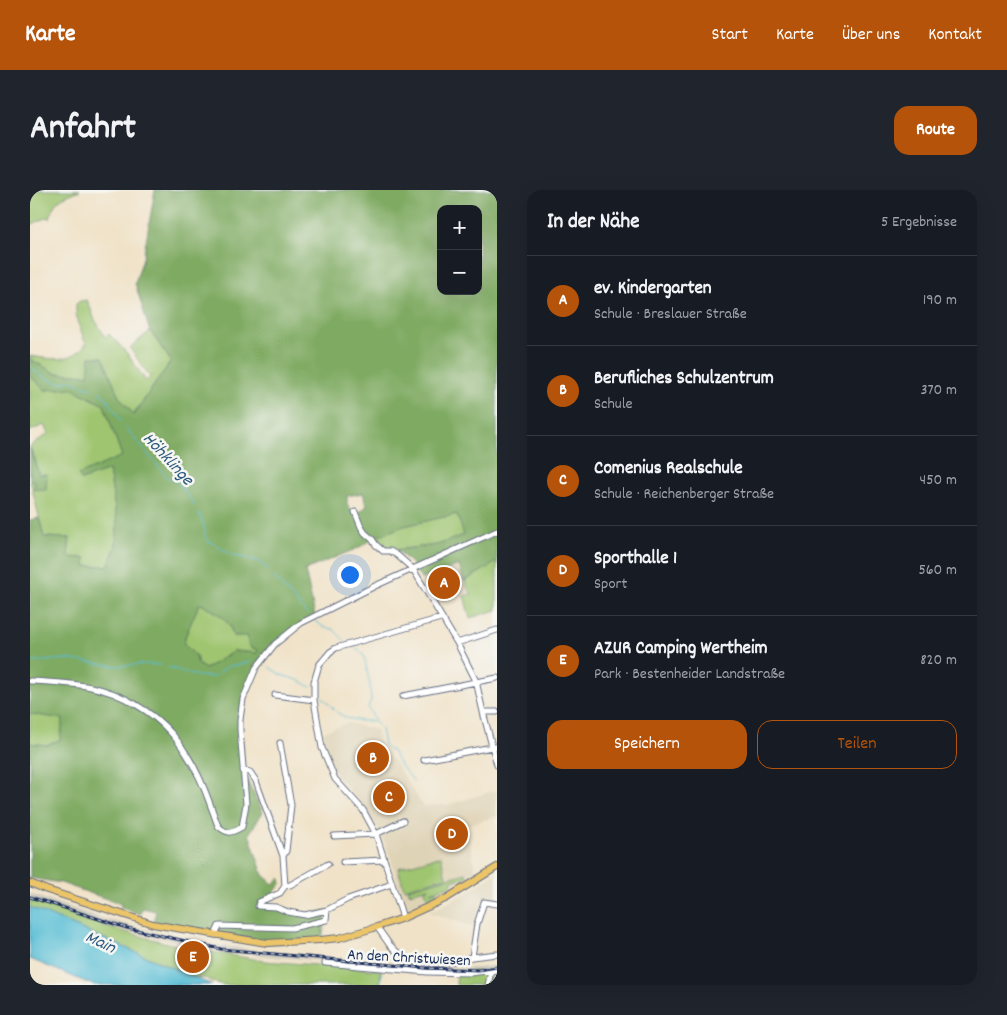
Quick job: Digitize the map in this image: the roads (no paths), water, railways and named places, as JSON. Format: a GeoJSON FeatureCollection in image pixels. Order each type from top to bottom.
{"type":"FeatureCollection","features":[{"type":"Feature","properties":{"kind":"main road"},"geometry":{"type":"LineString","coordinates":[[30,883],[153,924],[267,943],[339,938],[377,928],[447,898],[497,867]]}},
{"type":"Feature","properties":{"kind":"street"},"geometry":{"type":"LineString","coordinates":[[355,512],[361,528],[376,545],[383,551],[390,551],[397,555],[413,569],[457,644],[476,681],[482,712],[494,747],[497,765]]}},
{"type":"Feature","properties":{"kind":"street"},"geometry":{"type":"LineString","coordinates":[[30,681],[92,687],[110,692],[150,714],[172,734],[194,767],[218,826],[224,832],[233,832],[242,827],[246,804],[240,720],[243,699],[256,668],[275,644],[301,623],[375,586],[497,531]]}},
{"type":"Feature","properties":{"kind":"street"},"geometry":{"type":"LineString","coordinates":[[403,918],[376,834],[363,810],[335,779],[322,748],[314,700],[314,682],[319,665],[333,650],[441,618]]}},
{"type":"Feature","properties":{"kind":"street"},"geometry":{"type":"LineString","coordinates":[[457,644],[497,630]]}},
{"type":"Feature","properties":{"kind":"street"},"geometry":{"type":"LineString","coordinates":[[403,696],[497,678]]}},
{"type":"Feature","properties":{"kind":"street"},"geometry":{"type":"LineString","coordinates":[[275,695],[314,700]]}},
{"type":"Feature","properties":{"kind":"street"},"geometry":{"type":"LineString","coordinates":[[482,712],[497,712]]}},
{"type":"Feature","properties":{"kind":"street"},"geometry":{"type":"LineString","coordinates":[[280,743],[291,805],[286,851],[283,856]]}},
{"type":"Feature","properties":{"kind":"street"},"geometry":{"type":"LineString","coordinates":[[424,760],[494,747]]}},
{"type":"Feature","properties":{"kind":"street"},"geometry":{"type":"LineString","coordinates":[[243,770],[250,772],[256,781],[283,856],[285,886],[280,893],[259,902],[258,906],[276,907],[288,912],[305,915],[327,910],[348,899],[392,884]]}},
{"type":"Feature","properties":{"kind":"street"},"geometry":{"type":"LineString","coordinates":[[334,836],[376,834],[403,821]]}},
{"type":"Feature","properties":{"kind":"street"},"geometry":{"type":"LineString","coordinates":[[343,862],[384,860]]}},
{"type":"Feature","properties":{"kind":"street"},"geometry":{"type":"LineString","coordinates":[[285,886],[328,864]]}},
{"type":"Feature","properties":{"kind":"street"},"geometry":{"type":"LineString","coordinates":[[472,957],[477,924],[484,902],[497,904]]}},
{"type":"Feature","properties":{"kind":"street"},"geometry":{"type":"LineString","coordinates":[[215,935],[219,926],[292,928],[326,920],[327,910]]}},
{"type":"Feature","properties":{"kind":"street"},"geometry":{"type":"LineString","coordinates":[[377,928],[397,952],[410,960],[446,964],[472,957],[497,954]]}},
{"type":"Feature","properties":{"kind":"street","name":"An den Christwiesen"},"geometry":{"type":"LineString","coordinates":[[325,963],[427,972],[470,973],[497,970]]}},
{"type":"Feature","properties":{"kind":"street","name":"An den Christwiesen"},"geometry":{"type":"LineString","coordinates":[[488,985],[491,971]]}},
{"type":"Feature","properties":{"kind":"water","name":"Main"},"geometry":{"type":"Polygon","coordinates":[[[30,907],[212,985],[93,985],[30,959],[30,907]]]}},
{"type":"Feature","properties":{"kind":"waterway","name":"Höhklinge"},"geometry":{"type":"LineString","coordinates":[[30,367],[47,379],[60,383],[70,381],[91,388]]}},
{"type":"Feature","properties":{"kind":"waterway","name":"Höhklinge"},"geometry":{"type":"LineString","coordinates":[[99,391],[107,399],[121,421]]}},
{"type":"Feature","properties":{"kind":"waterway","name":"Höhklinge"},"geometry":{"type":"LineString","coordinates":[[125,427],[167,477],[179,483],[195,506]]}},
{"type":"Feature","properties":{"kind":"waterway","name":"Höhklinge"},"geometry":{"type":"LineString","coordinates":[[199,513],[207,540],[232,555],[258,561],[270,571]]}},
{"type":"Feature","properties":{"kind":"waterway","name":"Höhklinge"},"geometry":{"type":"LineString","coordinates":[[274,577],[307,614]]}},
{"type":"Feature","properties":{"kind":"waterway","name":"Höhklinge"},"geometry":{"type":"LineString","coordinates":[[314,620],[325,628],[333,629],[345,641]]}},
{"type":"Feature","properties":{"kind":"waterway","name":"Höhklinge"},"geometry":{"type":"LineString","coordinates":[[353,646],[364,656],[370,685],[371,700],[368,707],[381,729],[384,745],[392,751],[400,765],[414,781]]}},
{"type":"Feature","properties":{"kind":"waterway"},"geometry":{"type":"LineString","coordinates":[[30,662],[65,659],[116,666],[161,665]]}},
{"type":"Feature","properties":{"kind":"waterway"},"geometry":{"type":"LineString","coordinates":[[168,667],[197,676],[214,677],[228,666],[252,661]]}},
{"type":"Feature","properties":{"kind":"waterway"},"geometry":{"type":"LineString","coordinates":[[269,667],[281,675],[298,680],[311,687]]}},
{"type":"Feature","properties":{"kind":"waterway"},"geometry":{"type":"LineString","coordinates":[[317,692],[338,713],[346,718],[374,721]]}},
{"type":"Feature","properties":{"kind":"waterway","name":"Höhklinge"},"geometry":{"type":"LineString","coordinates":[[381,985],[383,972]]}},
{"type":"Feature","properties":{"kind":"railway"},"geometry":{"type":"LineString","coordinates":[[30,897],[127,928],[221,949],[425,968],[479,970],[497,967]]}},
{"type":"Feature","properties":{"kind":"place","name":"ev. Kindergarten"},"geometry":{"type":"Point","coordinates":[444,583]}},
{"type":"Feature","properties":{"kind":"place","name":"Berufliches Schulzentrum"},"geometry":{"type":"Point","coordinates":[373,758]}},
{"type":"Feature","properties":{"kind":"place","name":"Comenius Realschule"},"geometry":{"type":"Point","coordinates":[389,797]}},
{"type":"Feature","properties":{"kind":"place","name":"Sporthalle 1"},"geometry":{"type":"Point","coordinates":[452,834]}},
{"type":"Feature","properties":{"kind":"place","name":"AZUR Camping Wertheim"},"geometry":{"type":"Point","coordinates":[193,957]}}]}
